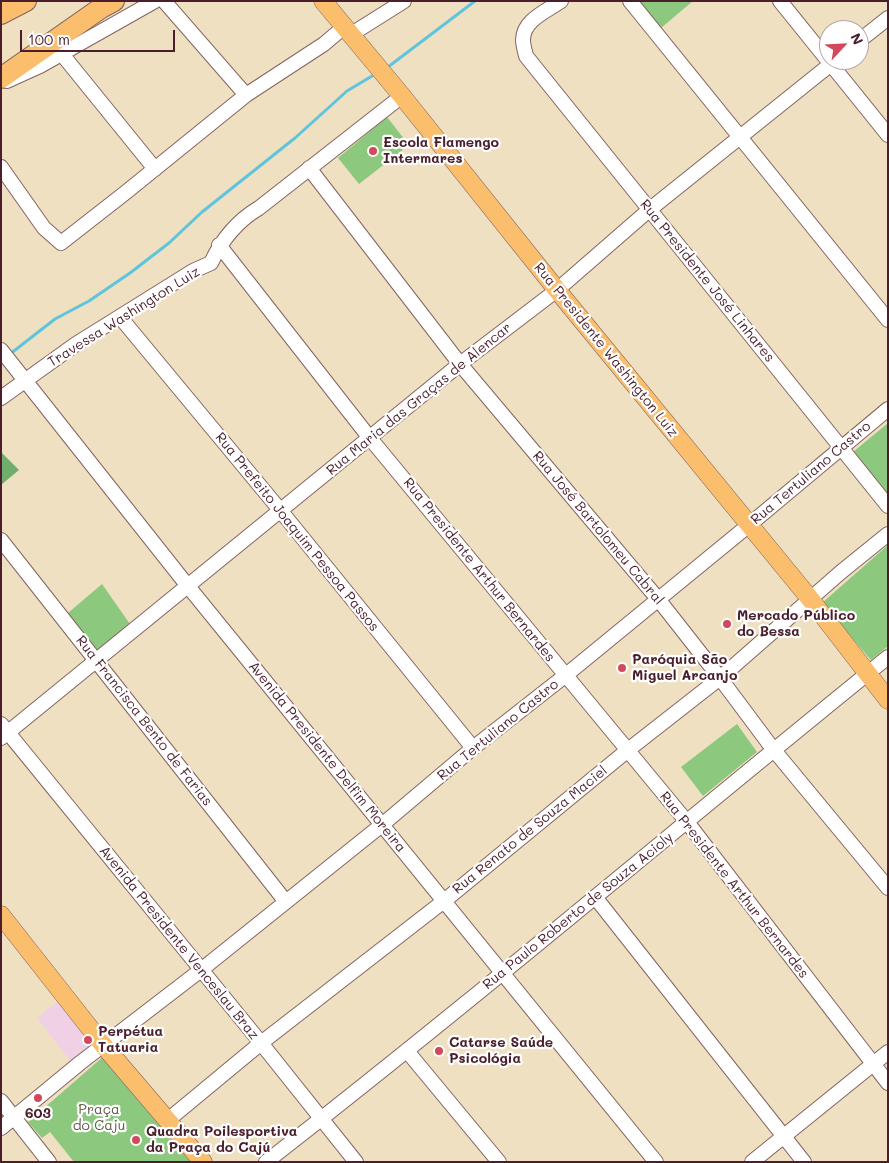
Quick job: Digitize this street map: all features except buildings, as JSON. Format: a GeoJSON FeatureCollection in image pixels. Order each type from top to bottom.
{"type":"FeatureCollection","features":[{"type":"Feature","properties":{"kind":"highway"},"geometry":{"type":"LineString","coordinates":[[1,14],[26,1]]}},
{"type":"Feature","properties":{"kind":"highway"},"geometry":{"type":"LineString","coordinates":[[1,78],[107,5]]}},
{"type":"Feature","properties":{"kind":"main road","name":"Rua Presidente Washington Luiz"},"geometry":{"type":"LineString","coordinates":[[323,1],[811,600],[866,674],[888,700]]}},
{"type":"Feature","properties":{"kind":"main road"},"geometry":{"type":"LineString","coordinates":[[1,915],[104,1046],[203,1162]]}},
{"type":"Feature","properties":{"kind":"street"},"geometry":{"type":"LineString","coordinates":[[1,83],[18,77],[155,1]]}},
{"type":"Feature","properties":{"kind":"street"},"geometry":{"type":"LineString","coordinates":[[164,1],[246,95]]}},
{"type":"Feature","properties":{"kind":"street"},"geometry":{"type":"LineString","coordinates":[[1,167],[44,228],[61,243],[125,194],[246,95],[324,44],[404,1]]}},
{"type":"Feature","properties":{"kind":"street","name":"Rua Presidente José Linhares"},"geometry":{"type":"LineString","coordinates":[[561,1],[529,23],[522,41],[526,56],[888,506]]}},
{"type":"Feature","properties":{"kind":"street"},"geometry":{"type":"LineString","coordinates":[[630,1],[888,320]]}},
{"type":"Feature","properties":{"kind":"street"},"geometry":{"type":"LineString","coordinates":[[780,1],[819,46]]}},
{"type":"Feature","properties":{"kind":"street"},"geometry":{"type":"LineString","coordinates":[[869,33],[888,18]]}},
{"type":"Feature","properties":{"kind":"street"},"geometry":{"type":"LineString","coordinates":[[61,53],[155,168]]}},
{"type":"Feature","properties":{"kind":"street","name":"Rua Maria das Graças de Alencar"},"geometry":{"type":"LineString","coordinates":[[3,732],[97,661],[460,364],[557,290],[649,210],[823,70]]}},
{"type":"Feature","properties":{"kind":"street"},"geometry":{"type":"LineString","coordinates":[[839,70],[888,135]]}},
{"type":"Feature","properties":{"kind":"street","name":"Travessa Washington Luiz"},"geometry":{"type":"LineString","coordinates":[[1,398],[76,344],[193,272],[212,263],[219,245],[244,217],[259,208],[402,96]]}},
{"type":"Feature","properties":{"kind":"street","name":"Rua José Bartolomeu Cabral"},"geometry":{"type":"LineString","coordinates":[[309,168],[460,364],[658,600],[773,749],[888,888]]}},
{"type":"Feature","properties":{"kind":"street","name":"Rua Presidente Arthur Bernardes"},"geometry":{"type":"LineString","coordinates":[[219,245],[370,437],[687,822],[872,1065],[888,1083]]}},
{"type":"Feature","properties":{"kind":"street","name":"Rua Prefeito Joaquim Pessoa Passos"},"geometry":{"type":"LineString","coordinates":[[120,316],[473,748]]}},
{"type":"Feature","properties":{"kind":"street","name":"Avenida Presidente Delfim Moreira"},"geometry":{"type":"LineString","coordinates":[[5,355],[188,585],[656,1162]]}},
{"type":"Feature","properties":{"kind":"street","name":"Rua Tertuliano Castro"},"geometry":{"type":"LineString","coordinates":[[1,1128],[80,1063],[286,902],[473,748],[566,675],[888,408]]}},
{"type":"Feature","properties":{"kind":"street","name":"Rua Renato de Souza Maciel"},"geometry":{"type":"LineString","coordinates":[[168,1120],[262,1043],[444,901],[628,750],[720,678],[841,572],[888,534]]}},
{"type":"Feature","properties":{"kind":"street","name":"Rua Francisca Bento de Farias"},"geometry":{"type":"LineString","coordinates":[[1,540],[286,902]]}},
{"type":"Feature","properties":{"kind":"street","name":"Rua Paulo Roberto de Souza Acioly"},"geometry":{"type":"LineString","coordinates":[[266,1162],[407,1051],[687,822],[773,749],[888,657]]}},
{"type":"Feature","properties":{"kind":"street","name":"Avenida Presidente Venceslau Braz"},"geometry":{"type":"LineString","coordinates":[[3,732],[262,1043],[356,1162]]}},
{"type":"Feature","properties":{"kind":"street"},"geometry":{"type":"LineString","coordinates":[[595,897],[804,1162]]}},
{"type":"Feature","properties":{"kind":"street"},"geometry":{"type":"LineString","coordinates":[[407,1051],[499,1162]]}},
{"type":"Feature","properties":{"kind":"street"},"geometry":{"type":"LineString","coordinates":[[752,1162],[888,1052]]}},
{"type":"Feature","properties":{"kind":"street"},"geometry":{"type":"LineString","coordinates":[[1,1101],[50,1162]]}},
{"type":"Feature","properties":{"kind":"shaded area"},"geometry":{"type":"Polygon","coordinates":[[[58,1001],[92,1045],[71,1062],[37,1018],[58,1001]]]}},
{"type":"Feature","properties":{"kind":"green space"},"geometry":{"type":"Polygon","coordinates":[[[637,1],[693,1],[661,28],[637,1]]]}},
{"type":"Feature","properties":{"kind":"green space","name":"Escola Flamengo Intermares"},"geometry":{"type":"Polygon","coordinates":[[[387,117],[409,145],[359,184],[338,158],[387,117]]]}},
{"type":"Feature","properties":{"kind":"green space"},"geometry":{"type":"Polygon","coordinates":[[[888,423],[888,496],[853,452],[888,423]]]}},
{"type":"Feature","properties":{"kind":"green space"},"geometry":{"type":"Polygon","coordinates":[[[1,452],[19,470],[1,485],[1,452]]]}},
{"type":"Feature","properties":{"kind":"green space"},"geometry":{"type":"Polygon","coordinates":[[[888,545],[888,646],[871,660],[822,603],[888,545]]]}},
{"type":"Feature","properties":{"kind":"green space"},"geometry":{"type":"Polygon","coordinates":[[[102,584],[132,627],[100,653],[68,613],[102,584]]]}},
{"type":"Feature","properties":{"kind":"green space"},"geometry":{"type":"Polygon","coordinates":[[[737,724],[757,752],[703,796],[681,767],[737,724]]]}},
{"type":"Feature","properties":{"kind":"green space","name":"Praça do Caju"},"geometry":{"type":"Polygon","coordinates":[[[105,1055],[193,1162],[74,1162],[50,1132],[42,1138],[28,1122],[105,1055]]]}},
{"type":"Feature","properties":{"kind":"waterway"},"geometry":{"type":"LineString","coordinates":[[388,67],[475,1]]}},
{"type":"Feature","properties":{"kind":"waterway"},"geometry":{"type":"LineString","coordinates":[[10,354],[55,319],[89,301],[130,273],[169,243],[202,212],[295,138],[347,91],[372,76]]}},
{"type":"Feature","properties":{"kind":"place","name":"Escola Flamengo Intermares"},"geometry":{"type":"Point","coordinates":[373,151]}},
{"type":"Feature","properties":{"kind":"place","name":"Mercado Público do Bessa"},"geometry":{"type":"Point","coordinates":[727,624]}},
{"type":"Feature","properties":{"kind":"place","name":"Paróquia São Miguel Arcanjo"},"geometry":{"type":"Point","coordinates":[622,668]}},
{"type":"Feature","properties":{"kind":"place","name":"Perpétua Tatuaria"},"geometry":{"type":"Point","coordinates":[88,1040]}},
{"type":"Feature","properties":{"kind":"place","name":"Catarse Saúde Psicológia"},"geometry":{"type":"Point","coordinates":[439,1051]}},
{"type":"Feature","properties":{"kind":"place","name":"603"},"geometry":{"type":"Point","coordinates":[38,1098]}},
{"type":"Feature","properties":{"kind":"place","name":"Quadra Poilesportiva da Praça do Cajú"},"geometry":{"type":"Point","coordinates":[136,1140]}}]}
